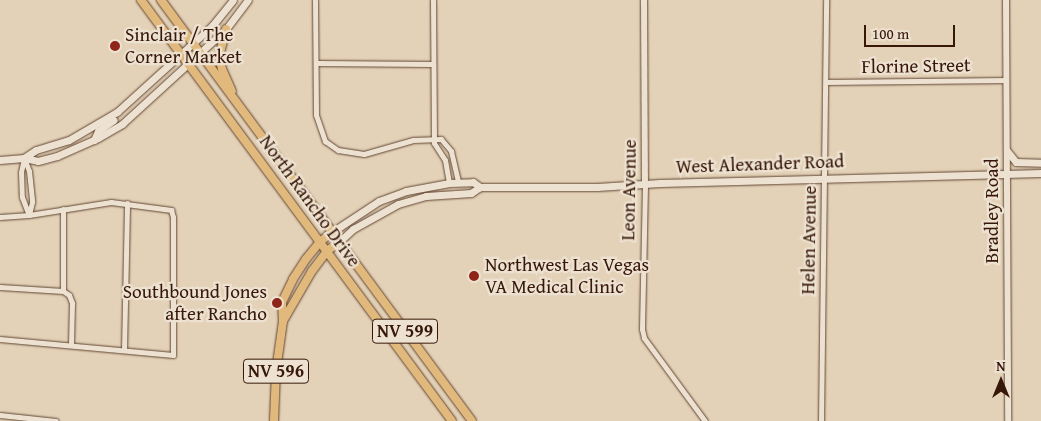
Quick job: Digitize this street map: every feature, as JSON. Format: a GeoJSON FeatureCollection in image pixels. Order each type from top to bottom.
{"type":"FeatureCollection","features":[{"type":"Feature","properties":{"kind":"main road","name":"North Rancho Drive"},"geometry":{"type":"LineString","coordinates":[[141,0],[452,421]]}},
{"type":"Feature","properties":{"kind":"main road","name":"North Rancho Drive"},"geometry":{"type":"LineString","coordinates":[[161,0],[472,421]]}},
{"type":"Feature","properties":{"kind":"main road"},"geometry":{"type":"LineString","coordinates":[[24,158],[36,150],[79,135],[123,108],[212,26],[233,0]]}},
{"type":"Feature","properties":{"kind":"main road"},"geometry":{"type":"LineString","coordinates":[[0,160],[24,158],[38,161],[94,140],[133,116],[199,52],[226,29],[248,0]]}},
{"type":"Feature","properties":{"kind":"main road"},"geometry":{"type":"LineString","coordinates":[[226,29],[219,57],[222,69],[238,104]]}},
{"type":"Feature","properties":{"kind":"main road"},"geometry":{"type":"LineString","coordinates":[[94,140],[98,131],[122,115],[123,108]]}},
{"type":"Feature","properties":{"kind":"main road"},"geometry":{"type":"LineString","coordinates":[[1007,151],[1016,162],[1041,163]]}},
{"type":"Feature","properties":{"kind":"main road","name":"West Alexander Road"},"geometry":{"type":"LineString","coordinates":[[332,232],[379,201],[428,185],[449,182],[472,182],[480,187],[645,185],[824,178],[1041,173]]}},
{"type":"Feature","properties":{"kind":"main road","name":"West Alexander Road"},"geometry":{"type":"LineString","coordinates":[[339,242],[353,229],[398,204],[426,196],[471,193],[480,187]]}},
{"type":"Feature","properties":{"kind":"main road","name":"NV 596"},"geometry":{"type":"LineString","coordinates":[[274,421],[276,371],[283,321],[282,302],[293,279],[320,242],[332,232]]}},
{"type":"Feature","properties":{"kind":"main road","name":"NV 596"},"geometry":{"type":"LineString","coordinates":[[283,321],[312,271],[327,252],[339,242]]}},
{"type":"Feature","properties":{"kind":"street"},"geometry":{"type":"LineString","coordinates":[[315,0],[316,115],[325,141],[338,150],[364,154],[414,140],[441,139],[451,151],[458,182]]}},
{"type":"Feature","properties":{"kind":"street"},"geometry":{"type":"LineString","coordinates":[[433,0],[434,140],[445,160],[449,182]]}},
{"type":"Feature","properties":{"kind":"street","name":"Leon Avenue"},"geometry":{"type":"LineString","coordinates":[[644,0],[645,185],[642,312],[644,338],[704,421]]}},
{"type":"Feature","properties":{"kind":"street","name":"Helen Avenue"},"geometry":{"type":"LineString","coordinates":[[821,421],[827,82],[826,0]]}},
{"type":"Feature","properties":{"kind":"street","name":"Bradley Road"},"geometry":{"type":"LineString","coordinates":[[1006,0],[1008,421]]}},
{"type":"Feature","properties":{"kind":"street"},"geometry":{"type":"LineString","coordinates":[[316,63],[433,64]]}},
{"type":"Feature","properties":{"kind":"street","name":"Florine Street"},"geometry":{"type":"LineString","coordinates":[[827,82],[1006,80]]}},
{"type":"Feature","properties":{"kind":"street"},"geometry":{"type":"LineString","coordinates":[[24,158],[21,172],[23,202],[29,216]]}},
{"type":"Feature","properties":{"kind":"street"},"geometry":{"type":"LineString","coordinates":[[24,158],[29,171],[32,202],[29,216]]}},
{"type":"Feature","properties":{"kind":"street"},"geometry":{"type":"LineString","coordinates":[[0,217],[29,216],[111,202],[171,210],[173,217],[173,355],[0,339]]}},
{"type":"Feature","properties":{"kind":"street"},"geometry":{"type":"LineString","coordinates":[[124,350],[127,203]]}},
{"type":"Feature","properties":{"kind":"street"},"geometry":{"type":"LineString","coordinates":[[63,209],[63,291]]}},
{"type":"Feature","properties":{"kind":"street"},"geometry":{"type":"LineString","coordinates":[[0,287],[63,291],[70,295],[72,303],[71,345]]}},
{"type":"Feature","properties":{"kind":"street"},"geometry":{"type":"LineString","coordinates":[[0,415],[56,421]]}},
{"type":"Feature","properties":{"kind":"place","name":"Sinclair / The Corner Market"},"geometry":{"type":"Point","coordinates":[115,46]}},
{"type":"Feature","properties":{"kind":"place","name":"Northwest Las Vegas VA Medical Clinic"},"geometry":{"type":"Point","coordinates":[474,276]}},
{"type":"Feature","properties":{"kind":"place","name":"Southbound Jones after Rancho"},"geometry":{"type":"Point","coordinates":[277,303]}}]}
